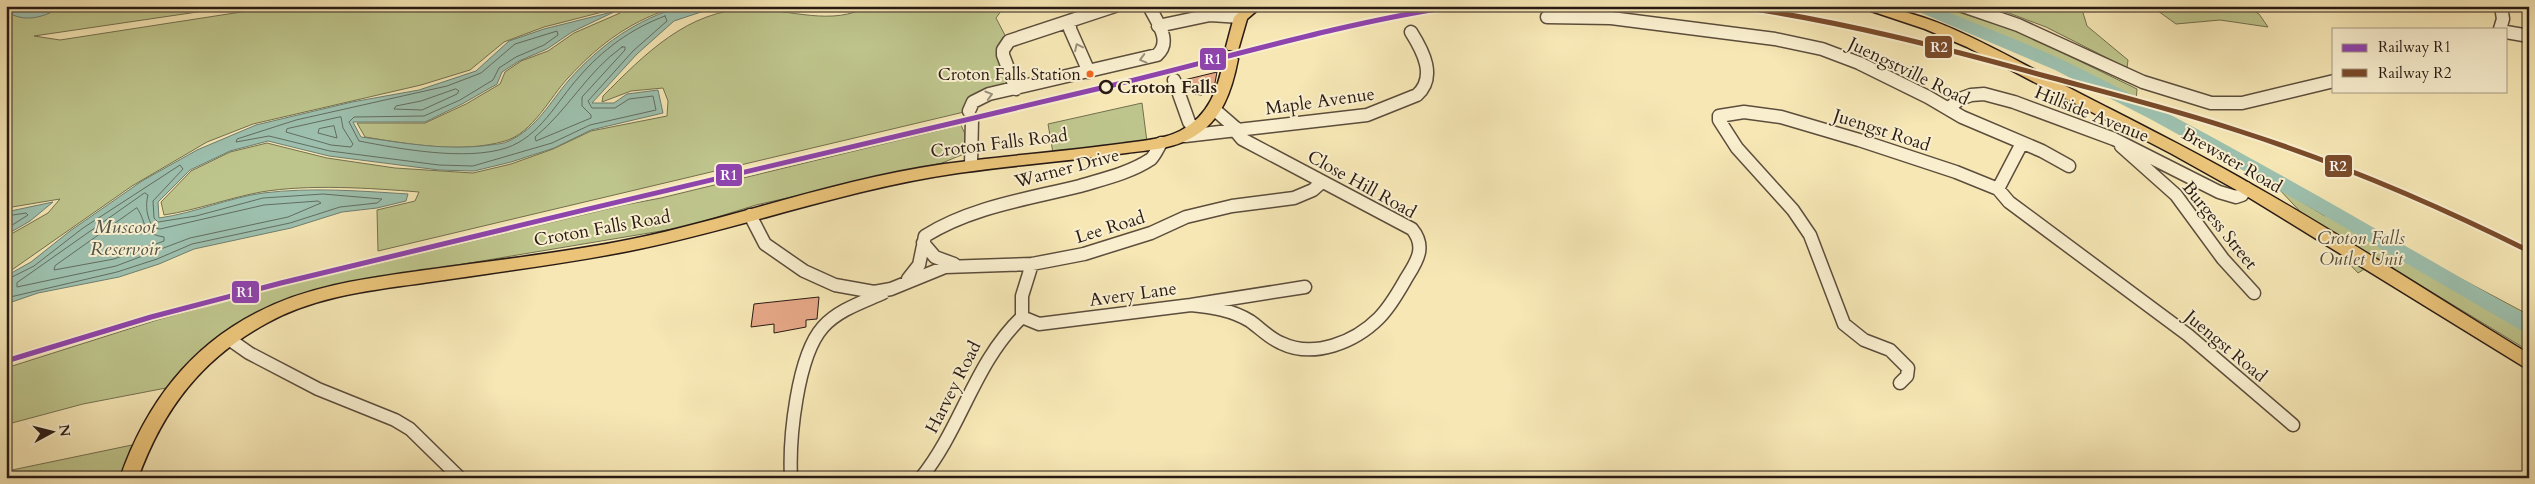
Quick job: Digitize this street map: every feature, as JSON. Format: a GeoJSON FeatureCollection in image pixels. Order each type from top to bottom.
{"type":"FeatureCollection","features":[{"type":"Feature","properties":{"kind":"main road"},"geometry":{"type":"LineString","coordinates":[[1161,142],[1190,133],[1215,110],[1225,90],[1241,17],[1255,6]]}},
{"type":"Feature","properties":{"kind":"main road","name":"Brewster Road"},"geometry":{"type":"LineString","coordinates":[[1870,6],[1930,26],[1972,44],[2148,134],[2246,188],[2529,363]]}},
{"type":"Feature","properties":{"kind":"main road","name":"Croton Falls Road"},"geometry":{"type":"LineString","coordinates":[[129,478],[140,444],[157,412],[182,381],[228,339],[280,309],[334,291],[626,246],[684,234],[900,176],[971,165],[1161,142]]}},
{"type":"Feature","properties":{"kind":"street"},"geometry":{"type":"LineString","coordinates":[[1016,89],[1003,55],[1005,45],[1015,37],[1116,6]]}},
{"type":"Feature","properties":{"kind":"street"},"geometry":{"type":"LineString","coordinates":[[971,165],[970,106],[981,97],[1162,53],[1166,46],[1165,41],[1148,6]]}},
{"type":"Feature","properties":{"kind":"street"},"geometry":{"type":"LineString","coordinates":[[1963,6],[2018,24],[2110,69],[2179,94],[2211,102],[2232,104],[2332,81]]}},
{"type":"Feature","properties":{"kind":"street"},"geometry":{"type":"LineString","coordinates":[[2500,28],[2503,19],[2501,6]]}},
{"type":"Feature","properties":{"kind":"street"},"geometry":{"type":"LineString","coordinates":[[1158,26],[1180,20],[1219,14],[1241,17]]}},
{"type":"Feature","properties":{"kind":"street","name":"Juengstville Road"},"geometry":{"type":"LineString","coordinates":[[1547,17],[1611,18],[1800,43],[1859,63],[1962,117],[2058,158],[2069,166]]}},
{"type":"Feature","properties":{"kind":"street"},"geometry":{"type":"LineString","coordinates":[[1070,21],[1070,29],[1089,72]]}},
{"type":"Feature","properties":{"kind":"street","name":"Maple Avenue"},"geometry":{"type":"LineString","coordinates":[[1190,133],[1238,130],[1367,115],[1417,95],[1425,86],[1427,74],[1424,55],[1411,32]]}},
{"type":"Feature","properties":{"kind":"street"},"geometry":{"type":"LineString","coordinates":[[2508,32],[2529,36]]}},
{"type":"Feature","properties":{"kind":"street"},"geometry":{"type":"LineString","coordinates":[[1174,80],[1189,122],[1190,133]]}},
{"type":"Feature","properties":{"kind":"street","name":"Hillside Avenue"},"geometry":{"type":"LineString","coordinates":[[1948,109],[1960,99],[1971,94],[1998,97],[2114,139],[2219,192],[2236,196],[2242,195],[2246,188]]}},
{"type":"Feature","properties":{"kind":"street","name":"Close Hill Road"},"geometry":{"type":"LineString","coordinates":[[1191,305],[1236,313],[1272,339],[1299,350],[1322,348],[1359,334],[1380,318],[1417,262],[1422,247],[1420,240],[1412,229],[1242,139],[1237,133],[1238,130],[1215,110]]}},
{"type":"Feature","properties":{"kind":"street","name":"Juengst Road"},"geometry":{"type":"LineString","coordinates":[[1900,383],[1907,376],[1908,368],[1890,350],[1864,340],[1844,324],[1810,235],[1793,210],[1737,148],[1719,120],[1719,116],[1744,112],[1781,117],[1946,169],[1998,189],[2009,202],[2188,336],[2293,425]]}},
{"type":"Feature","properties":{"kind":"street","name":"Burgess Street"},"geometry":{"type":"LineString","coordinates":[[2114,139],[2176,196],[2223,259],[2254,293]]}},
{"type":"Feature","properties":{"kind":"street","name":"Warner Drive"},"geometry":{"type":"LineString","coordinates":[[923,243],[930,231],[957,217],[1094,182],[1130,170],[1158,153],[1161,142]]}},
{"type":"Feature","properties":{"kind":"street"},"geometry":{"type":"LineString","coordinates":[[1998,189],[2022,143]]}},
{"type":"Feature","properties":{"kind":"street","name":"Lee Road"},"geometry":{"type":"LineString","coordinates":[[896,287],[945,267],[1032,264],[1099,250],[1151,233],[1174,222],[1199,214],[1232,206],[1294,198],[1313,190],[1322,182]]}},
{"type":"Feature","properties":{"kind":"street"},"geometry":{"type":"LineString","coordinates":[[750,215],[759,236],[766,244],[804,271],[835,285],[850,289],[874,292],[896,287]]}},
{"type":"Feature","properties":{"kind":"street"},"geometry":{"type":"LineString","coordinates":[[923,243],[931,254],[940,260],[966,265]]}},
{"type":"Feature","properties":{"kind":"street"},"geometry":{"type":"LineString","coordinates":[[791,478],[790,452],[796,405],[816,338],[829,322],[896,287],[918,269],[922,260],[923,243]]}},
{"type":"Feature","properties":{"kind":"street"},"geometry":{"type":"LineString","coordinates":[[1022,317],[1021,298],[1032,264]]}},
{"type":"Feature","properties":{"kind":"street","name":"Avery Lane"},"geometry":{"type":"LineString","coordinates":[[1022,317],[1030,322],[1049,324],[1191,305],[1305,287]]}},
{"type":"Feature","properties":{"kind":"street","name":"Harvey Road"},"geometry":{"type":"LineString","coordinates":[[921,478],[944,446],[993,348],[1003,333],[1022,317]]}},
{"type":"Feature","properties":{"kind":"street"},"geometry":{"type":"LineString","coordinates":[[228,339],[249,353],[304,382],[395,420],[410,429],[460,478]]}},
{"type":"Feature","properties":{"kind":"green space"},"geometry":{"type":"Polygon","coordinates":[[[6,6],[238,6],[34,36],[60,40],[254,10],[256,6],[679,6],[662,11],[632,25],[605,43],[568,78],[532,123],[515,137],[505,141],[470,147],[417,145],[365,137],[357,123],[425,123],[466,104],[500,84],[505,72],[521,61],[548,51],[574,33],[620,13],[618,8],[544,27],[504,42],[470,70],[421,85],[253,124],[207,142],[132,186],[6,274],[6,237],[48,213],[60,199],[6,208],[6,6]]]}},
{"type":"Feature","properties":{"kind":"green space"},"geometry":{"type":"Polygon","coordinates":[[[868,6],[1006,6],[1000,8],[1001,11],[996,18],[1007,39],[1009,87],[971,96],[964,112],[378,251],[377,210],[415,201],[419,192],[381,189],[299,188],[261,192],[164,215],[161,202],[191,171],[230,152],[267,143],[327,158],[395,168],[473,173],[511,164],[553,149],[591,131],[667,116],[668,101],[663,88],[631,91],[602,102],[603,96],[651,50],[687,26],[707,17],[728,11],[751,9],[826,16],[854,12],[868,6]]]}},
{"type":"Feature","properties":{"kind":"green space"},"geometry":{"type":"Polygon","coordinates":[[[1924,6],[1940,6],[2022,33],[2137,89],[2136,102],[2085,74],[2032,49],[1979,26],[1924,6]]]}},
{"type":"Feature","properties":{"kind":"green space"},"geometry":{"type":"Polygon","coordinates":[[[1990,6],[2081,6],[2087,26],[2128,60],[2127,68],[2046,27],[1990,6]]]}},
{"type":"Feature","properties":{"kind":"green space"},"geometry":{"type":"Polygon","coordinates":[[[2151,6],[2245,6],[2259,14],[2268,27],[2220,20],[2176,24],[2151,6]]]}},
{"type":"Feature","properties":{"kind":"green space"},"geometry":{"type":"Polygon","coordinates":[[[1142,103],[1147,142],[1053,153],[1048,124],[1142,103]]]}},
{"type":"Feature","properties":{"kind":"green space"},"geometry":{"type":"Polygon","coordinates":[[[961,125],[965,134],[964,154],[942,163],[756,205],[685,227],[326,287],[269,308],[185,370],[166,388],[83,404],[12,423],[6,429],[6,368],[157,320],[254,293],[624,205],[661,198],[961,125]]]}},
{"type":"Feature","properties":{"kind":"green space","name":"Croton Falls Outlet Unit"},"geometry":{"type":"Polygon","coordinates":[[[2277,187],[2325,216],[2332,210],[2529,315],[2529,351],[2379,260],[2358,273],[2277,187]]]}},
{"type":"Feature","properties":{"kind":"green space"},"geometry":{"type":"Polygon","coordinates":[[[132,445],[120,478],[6,478],[6,462],[12,470],[132,445]]]}},
{"type":"Feature","properties":{"kind":"water"},"geometry":{"type":"Polygon","coordinates":[[[6,6],[62,6],[42,16],[27,18],[13,15],[6,11],[6,6]]]}},
{"type":"Feature","properties":{"kind":"water","name":"Muscoot Reservoir"},"geometry":{"type":"Polygon","coordinates":[[[682,6],[719,6],[674,21],[637,54],[592,103],[614,103],[627,94],[658,90],[663,113],[591,130],[554,148],[511,162],[474,171],[439,170],[329,156],[268,141],[230,151],[190,170],[158,202],[159,218],[186,213],[250,195],[281,191],[336,190],[408,194],[406,201],[377,208],[342,212],[291,228],[194,249],[159,264],[119,277],[38,293],[6,304],[6,276],[31,262],[70,231],[142,181],[197,150],[256,125],[352,102],[419,90],[476,71],[509,41],[544,29],[616,11],[572,32],[547,49],[519,61],[502,72],[497,84],[425,122],[353,122],[361,137],[393,142],[458,147],[504,143],[519,136],[528,129],[581,67],[607,44],[649,18],[682,6]]]}},
{"type":"Feature","properties":{"kind":"water","name":"Muscoot Reservoir"},"geometry":{"type":"Polygon","coordinates":[[[53,202],[30,221],[6,235],[6,212],[53,202]]]}},
{"type":"Feature","properties":{"kind":"building"},"geometry":{"type":"Polygon","coordinates":[[[1217,72],[1214,88],[1203,89],[1202,95],[1193,94],[1193,86],[1188,87],[1184,80],[1217,72]]]}},
{"type":"Feature","properties":{"kind":"building"},"geometry":{"type":"Polygon","coordinates":[[[819,297],[817,319],[806,320],[806,327],[774,333],[774,324],[751,327],[754,304],[819,297]]]}},
{"type":"Feature","properties":{"kind":"waterway"},"geometry":{"type":"LineString","coordinates":[[1918,6],[2061,66],[2158,116],[2324,207],[2529,327]]}},
{"type":"Feature","properties":{"kind":"rail line","name":"R1"},"geometry":{"type":"LineString","coordinates":[[6,361],[151,317],[281,283],[984,114],[1104,87],[1329,30],[1409,13],[1456,6]]}},
{"type":"Feature","properties":{"kind":"rail line","name":"R2"},"geometry":{"type":"LineString","coordinates":[[1734,6],[1814,18],[1893,35],[2212,122],[2367,177],[2433,205],[2529,251]]}},
{"type":"Feature","properties":{"kind":"place","name":"Croton Falls Station"},"geometry":{"type":"Point","coordinates":[1090,74]}},
{"type":"Feature","properties":{"kind":"place","name":"Croton Falls"},"geometry":{"type":"Point","coordinates":[1106,87]}}]}
